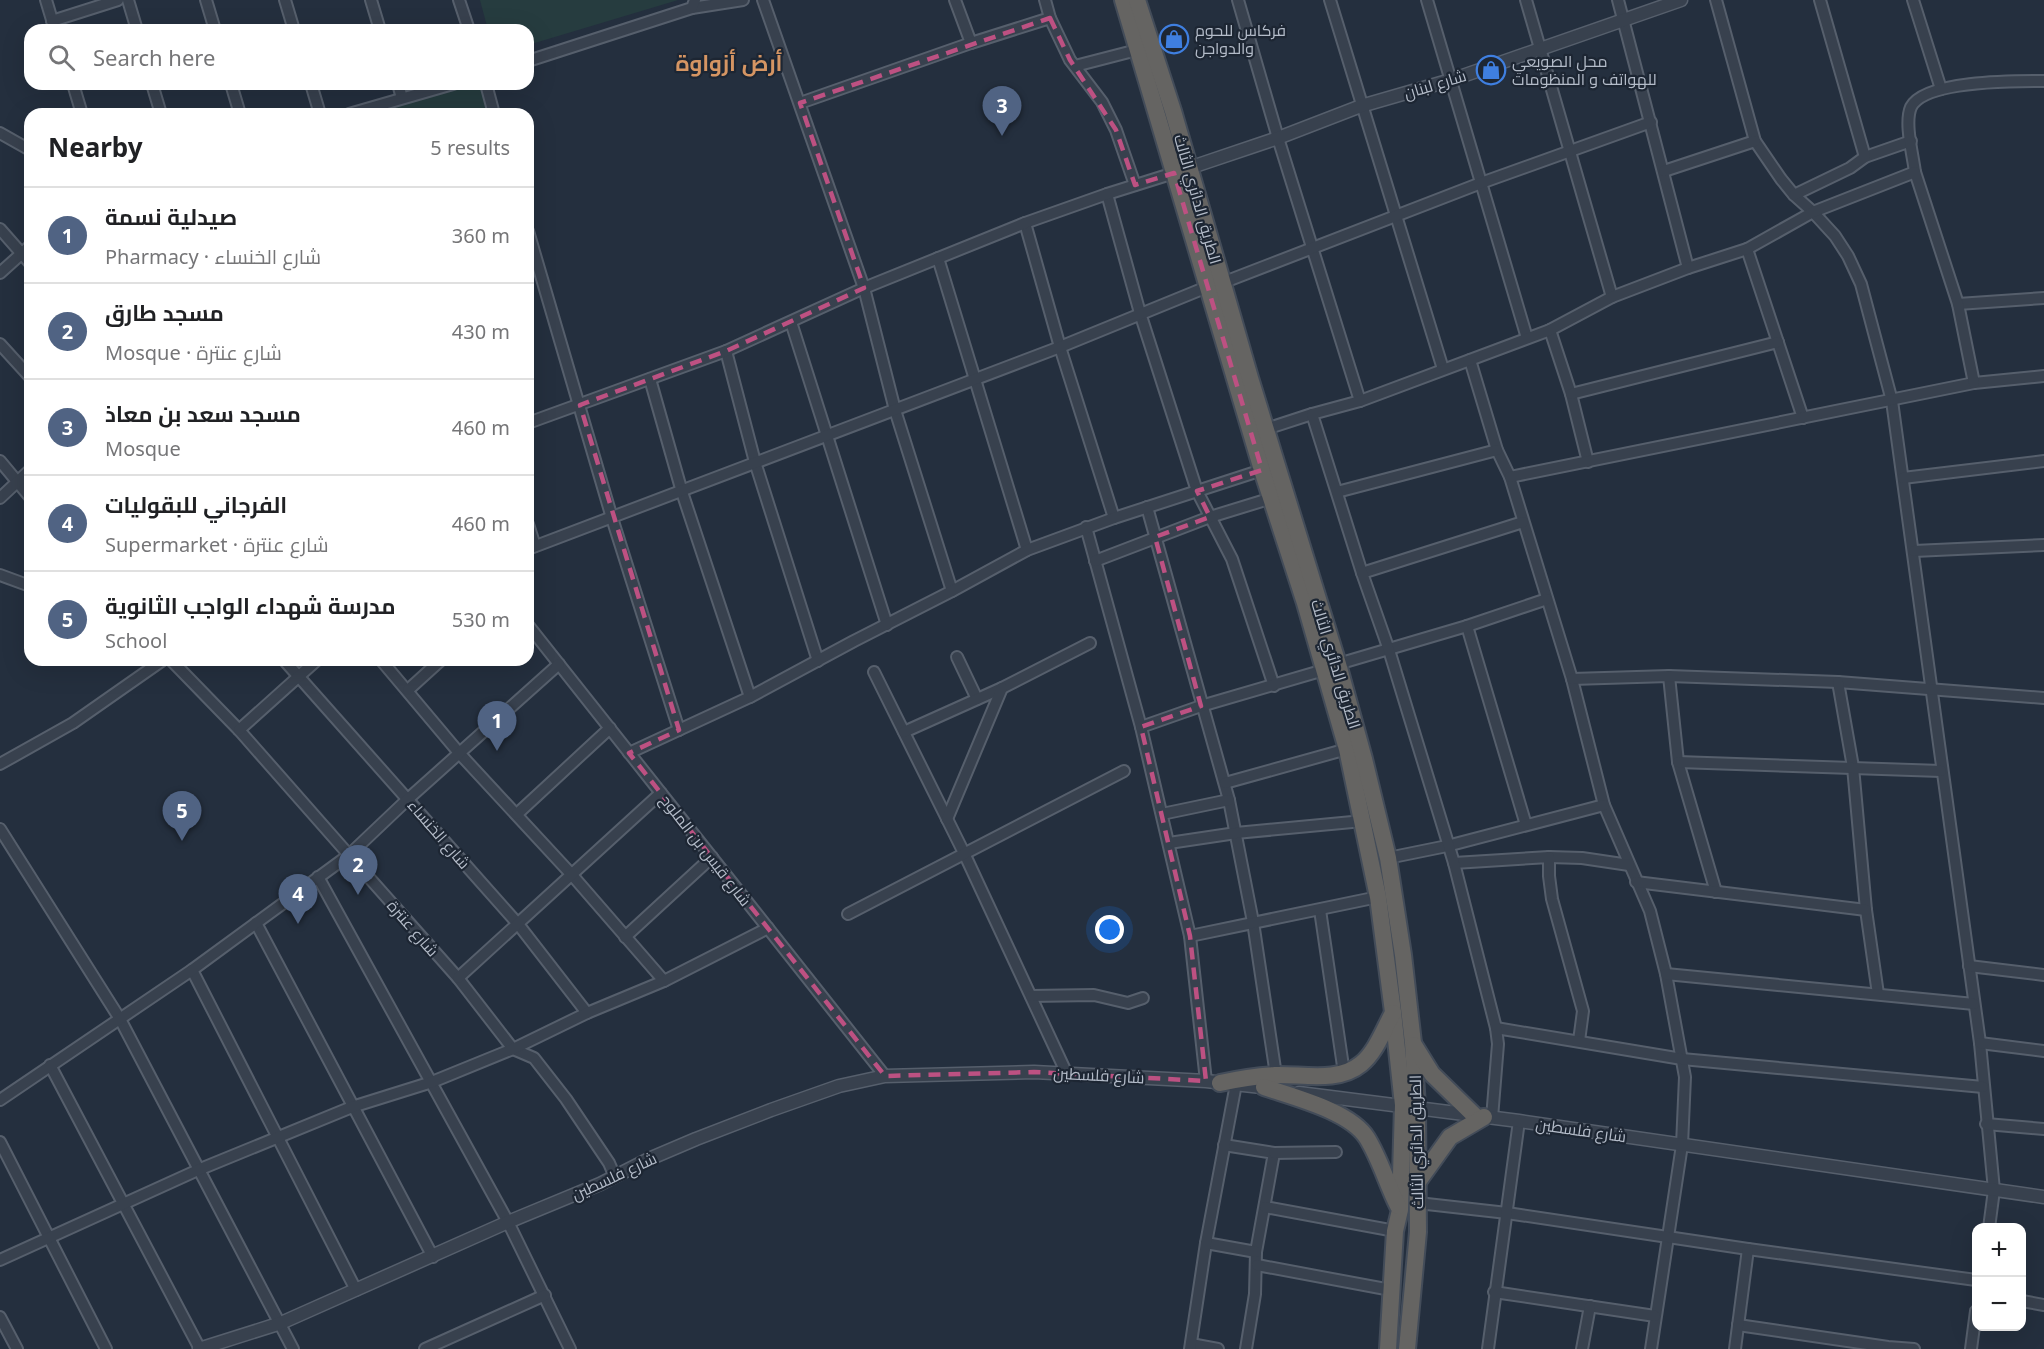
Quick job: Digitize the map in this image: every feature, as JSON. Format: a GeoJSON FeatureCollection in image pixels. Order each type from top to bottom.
{"type":"FeatureCollection","features":[{"type":"Feature","properties":{"kind":"highway","name":"الطريق الدائري الثالث"},"geometry":{"type":"LineString","coordinates":[[1123,0],[1137,50],[1181,171],[1215,285],[1262,470],[1364,759],[1388,858],[1403,955],[1413,1043],[1410,1106],[1400,1210],[1395,1230],[1388,1349]]}},
{"type":"Feature","properties":{"kind":"highway","name":"الطريق الدائري الثالث"},"geometry":{"type":"LineString","coordinates":[[1137,0],[1173,111],[1181,171]]}},
{"type":"Feature","properties":{"kind":"highway","name":"الطريق الدائري الثالث"},"geometry":{"type":"LineString","coordinates":[[1215,285],[1266,429],[1331,667],[1378,897],[1393,1012],[1410,1106],[1417,1182],[1418,1232],[1407,1349]]}},
{"type":"Feature","properties":{"kind":"highway"},"geometry":{"type":"LineString","coordinates":[[1221,1083],[1332,1076],[1344,1073],[1363,1063],[1375,1047],[1393,1012]]}},
{"type":"Feature","properties":{"kind":"highway"},"geometry":{"type":"LineString","coordinates":[[1413,1043],[1432,1074],[1484,1117],[1450,1137],[1417,1182]]}},
{"type":"Feature","properties":{"kind":"highway"},"geometry":{"type":"LineString","coordinates":[[1270,1081],[1351,1123],[1367,1137],[1400,1210]]}},
{"type":"Feature","properties":{"kind":"street"},"geometry":{"type":"LineString","coordinates":[[46,0],[54,24]]}},
{"type":"Feature","properties":{"kind":"street"},"geometry":{"type":"LineString","coordinates":[[57,24],[118,0]]}},
{"type":"Feature","properties":{"kind":"street"},"geometry":{"type":"LineString","coordinates":[[128,0],[135,24]]}},
{"type":"Feature","properties":{"kind":"street"},"geometry":{"type":"LineString","coordinates":[[206,0],[212,24]]}},
{"type":"Feature","properties":{"kind":"street"},"geometry":{"type":"LineString","coordinates":[[285,0],[292,24]]}},
{"type":"Feature","properties":{"kind":"street"},"geometry":{"type":"LineString","coordinates":[[371,0],[378,24]]}},
{"type":"Feature","properties":{"kind":"street"},"geometry":{"type":"LineString","coordinates":[[459,0],[467,24]]}},
{"type":"Feature","properties":{"kind":"street"},"geometry":{"type":"LineString","coordinates":[[534,60],[694,4],[744,0]]}},
{"type":"Feature","properties":{"kind":"street"},"geometry":{"type":"LineString","coordinates":[[763,0],[864,288],[895,410],[952,591]]}},
{"type":"Feature","properties":{"kind":"street"},"geometry":{"type":"LineString","coordinates":[[955,0],[971,43]]}},
{"type":"Feature","properties":{"kind":"street"},"geometry":{"type":"LineString","coordinates":[[1045,0],[1050,18],[1070,60],[1102,102],[1116,130],[1135,185]]}},
{"type":"Feature","properties":{"kind":"street"},"geometry":{"type":"LineString","coordinates":[[1238,0],[1278,138],[1360,401]]}},
{"type":"Feature","properties":{"kind":"street"},"geometry":{"type":"LineString","coordinates":[[1330,0],[1443,369]]}},
{"type":"Feature","properties":{"kind":"street"},"geometry":{"type":"LineString","coordinates":[[1427,0],[1527,338]]}},
{"type":"Feature","properties":{"kind":"street"},"geometry":{"type":"LineString","coordinates":[[1526,0],[1612,297]]}},
{"type":"Feature","properties":{"kind":"street"},"geometry":{"type":"LineString","coordinates":[[1618,0],[1652,122],[1688,268]]}},
{"type":"Feature","properties":{"kind":"street","name":"شارع لبنان"},"geometry":{"type":"LineString","coordinates":[[1181,171],[1278,138],[1361,106],[1451,80],[1681,0]]}},
{"type":"Feature","properties":{"kind":"street"},"geometry":{"type":"LineString","coordinates":[[1716,0],[1755,141],[1794,195],[1835,236],[1848,256],[1861,284],[1892,401],[1980,1043],[1986,1125],[1994,1190],[1990,1223]]}},
{"type":"Feature","properties":{"kind":"street"},"geometry":{"type":"LineString","coordinates":[[1820,0],[1865,157]]}},
{"type":"Feature","properties":{"kind":"street"},"geometry":{"type":"LineString","coordinates":[[1913,0],[1941,89]]}},
{"type":"Feature","properties":{"kind":"street"},"geometry":{"type":"LineString","coordinates":[[800,103],[1050,18]]}},
{"type":"Feature","properties":{"kind":"street"},"geometry":{"type":"LineString","coordinates":[[1075,66],[1137,50]]}},
{"type":"Feature","properties":{"kind":"street"},"geometry":{"type":"LineString","coordinates":[[1974,383],[1958,304],[1915,172],[1908,121],[1911,108],[1919,98],[1941,89],[1995,81],[2044,81]]}},
{"type":"Feature","properties":{"kind":"street"},"geometry":{"type":"LineString","coordinates":[[75,90],[80,108]]}},
{"type":"Feature","properties":{"kind":"street"},"geometry":{"type":"LineString","coordinates":[[154,90],[159,108]]}},
{"type":"Feature","properties":{"kind":"street"},"geometry":{"type":"LineString","coordinates":[[233,90],[238,108]]}},
{"type":"Feature","properties":{"kind":"street"},"geometry":{"type":"LineString","coordinates":[[313,90],[318,108]]}},
{"type":"Feature","properties":{"kind":"street"},"geometry":{"type":"LineString","coordinates":[[400,90],[402,98]]}},
{"type":"Feature","properties":{"kind":"street"},"geometry":{"type":"LineString","coordinates":[[369,108],[431,90]]}},
{"type":"Feature","properties":{"kind":"street"},"geometry":{"type":"LineString","coordinates":[[488,90],[492,108]]}},
{"type":"Feature","properties":{"kind":"street"},"geometry":{"type":"LineString","coordinates":[[534,547],[1060,347],[1140,313],[1481,183],[1652,122]]}},
{"type":"Feature","properties":{"kind":"street"},"geometry":{"type":"LineString","coordinates":[[0,133],[24,147]]}},
{"type":"Feature","properties":{"kind":"street"},"geometry":{"type":"LineString","coordinates":[[1664,171],[1755,141]]}},
{"type":"Feature","properties":{"kind":"street"},"geometry":{"type":"LineString","coordinates":[[1794,195],[1850,168],[1865,157],[1911,141]]}},
{"type":"Feature","properties":{"kind":"street"},"geometry":{"type":"LineString","coordinates":[[534,421],[726,351],[864,288],[1024,224],[1107,194],[1181,171]]}},
{"type":"Feature","properties":{"kind":"street"},"geometry":{"type":"LineString","coordinates":[[1266,429],[1360,401],[1550,330],[1612,297],[1688,268],[1747,249],[1813,212],[1915,172]]}},
{"type":"Feature","properties":{"kind":"street"},"geometry":{"type":"LineString","coordinates":[[1107,194],[1140,313],[1197,491],[1232,560],[1274,686]]}},
{"type":"Feature","properties":{"kind":"street"},"geometry":{"type":"LineString","coordinates":[[1024,224],[1114,518]]}},
{"type":"Feature","properties":{"kind":"street"},"geometry":{"type":"LineString","coordinates":[[0,229],[24,248]]}},
{"type":"Feature","properties":{"kind":"street"},"geometry":{"type":"LineString","coordinates":[[1747,249],[1803,418]]}},
{"type":"Feature","properties":{"kind":"street"},"geometry":{"type":"LineString","coordinates":[[534,251],[612,518],[679,730]]}},
{"type":"Feature","properties":{"kind":"street"},"geometry":{"type":"LineString","coordinates":[[0,273],[24,252]]}},
{"type":"Feature","properties":{"kind":"street"},"geometry":{"type":"LineString","coordinates":[[938,258],[1027,550]]}},
{"type":"Feature","properties":{"kind":"street"},"geometry":{"type":"LineString","coordinates":[[1958,304],[2044,298]]}},
{"type":"Feature","properties":{"kind":"street"},"geometry":{"type":"LineString","coordinates":[[791,322],[887,625]]}},
{"type":"Feature","properties":{"kind":"street"},"geometry":{"type":"LineString","coordinates":[[1550,330],[1571,394],[1588,462]]}},
{"type":"Feature","properties":{"kind":"street"},"geometry":{"type":"LineString","coordinates":[[1571,394],[1778,342]]}},
{"type":"Feature","properties":{"kind":"street"},"geometry":{"type":"LineString","coordinates":[[0,344],[24,370]]}},
{"type":"Feature","properties":{"kind":"street"},"geometry":{"type":"LineString","coordinates":[[726,351],[755,462],[818,661]]}},
{"type":"Feature","properties":{"kind":"street"},"geometry":{"type":"LineString","coordinates":[[1470,360],[1497,450],[1510,477],[1572,679],[1604,805],[1650,911],[1666,974],[1682,1059],[1685,1077],[1682,1145],[1651,1349]]}},
{"type":"Feature","properties":{"kind":"street"},"geometry":{"type":"LineString","coordinates":[[1510,477],[1974,383],[2044,376]]}},
{"type":"Feature","properties":{"kind":"street"},"geometry":{"type":"LineString","coordinates":[[650,379],[682,492],[750,697]]}},
{"type":"Feature","properties":{"kind":"street"},"geometry":{"type":"LineString","coordinates":[[1312,414],[1389,650],[1454,863],[1496,1028],[1498,1044],[1484,1117]]}},
{"type":"Feature","properties":{"kind":"street"},"geometry":{"type":"LineString","coordinates":[[1336,492],[1497,450]]}},
{"type":"Feature","properties":{"kind":"street"},"geometry":{"type":"LineString","coordinates":[[0,461],[24,490]]}},
{"type":"Feature","properties":{"kind":"street"},"geometry":{"type":"LineString","coordinates":[[1903,478],[2044,461]]}},
{"type":"Feature","properties":{"kind":"street"},"geometry":{"type":"LineString","coordinates":[[630,753],[750,697],[1027,550],[1114,518],[1262,470]]}},
{"type":"Feature","properties":{"kind":"street"},"geometry":{"type":"LineString","coordinates":[[0,498],[24,475]]}},
{"type":"Feature","properties":{"kind":"street"},"geometry":{"type":"LineString","coordinates":[[1095,561],[1210,517],[1272,498]]}},
{"type":"Feature","properties":{"kind":"street"},"geometry":{"type":"LineString","coordinates":[[1147,507],[1229,800],[1252,922],[1270,1081]]}},
{"type":"Feature","properties":{"kind":"street"},"geometry":{"type":"LineString","coordinates":[[1362,573],[1523,522]]}},
{"type":"Feature","properties":{"kind":"street"},"geometry":{"type":"LineString","coordinates":[[1086,528],[1162,814],[1221,1083],[1224,1145],[1206,1243],[1191,1347],[1218,1349]]}},
{"type":"Feature","properties":{"kind":"street"},"geometry":{"type":"LineString","coordinates":[[1914,551],[2044,545]]}},
{"type":"Feature","properties":{"kind":"street"},"geometry":{"type":"LineString","coordinates":[[0,575],[24,584]]}},
{"type":"Feature","properties":{"kind":"street"},"geometry":{"type":"LineString","coordinates":[[1141,728],[1201,706],[1274,686],[1546,599]]}},
{"type":"Feature","properties":{"kind":"street"},"geometry":{"type":"LineString","coordinates":[[1467,626],[1526,825]]}},
{"type":"Feature","properties":{"kind":"street","name":"شارع قيس بن الملوح"},"geometry":{"type":"LineString","coordinates":[[534,633],[885,1076]]}},
{"type":"Feature","properties":{"kind":"street"},"geometry":{"type":"LineString","coordinates":[[904,732],[1002,688],[1090,643]]}},
{"type":"Feature","properties":{"kind":"street"},"geometry":{"type":"LineString","coordinates":[[957,657],[977,699]]}},
{"type":"Feature","properties":{"kind":"street"},"geometry":{"type":"LineString","coordinates":[[0,1100],[192,970],[349,855],[559,664]]}},
{"type":"Feature","properties":{"kind":"street"},"geometry":{"type":"LineString","coordinates":[[0,764],[73,723],[154,666]]}},
{"type":"Feature","properties":{"kind":"street","name":"شارع عنترة"},"geometry":{"type":"LineString","coordinates":[[177,666],[239,730],[458,978],[513,1049],[530,1055],[539,1064],[566,1099],[609,1163],[615,1177]]}},
{"type":"Feature","properties":{"kind":"street","name":"شارع الخنساء"},"geometry":{"type":"LineString","coordinates":[[289,666],[518,924],[587,1013]]}},
{"type":"Feature","properties":{"kind":"street"},"geometry":{"type":"LineString","coordinates":[[239,730],[310,666]]}},
{"type":"Feature","properties":{"kind":"street"},"geometry":{"type":"LineString","coordinates":[[386,666],[460,754],[572,875],[664,981]]}},
{"type":"Feature","properties":{"kind":"street"},"geometry":{"type":"LineString","coordinates":[[408,690],[434,666]]}},
{"type":"Feature","properties":{"kind":"street"},"geometry":{"type":"LineString","coordinates":[[874,672],[964,853],[1066,1072]]}},
{"type":"Feature","properties":{"kind":"street"},"geometry":{"type":"LineString","coordinates":[[1572,679],[1669,676],[1838,682],[2044,698]]}},
{"type":"Feature","properties":{"kind":"street"},"geometry":{"type":"LineString","coordinates":[[1669,676],[1678,762],[1716,892]]}},
{"type":"Feature","properties":{"kind":"street"},"geometry":{"type":"LineString","coordinates":[[1838,682],[1853,767],[1866,910],[1878,994]]}},
{"type":"Feature","properties":{"kind":"street"},"geometry":{"type":"LineString","coordinates":[[947,819],[1002,688]]}},
{"type":"Feature","properties":{"kind":"street"},"geometry":{"type":"LineString","coordinates":[[517,814],[610,728]]}},
{"type":"Feature","properties":{"kind":"street"},"geometry":{"type":"LineString","coordinates":[[1225,783],[1347,749]]}},
{"type":"Feature","properties":{"kind":"street"},"geometry":{"type":"LineString","coordinates":[[1678,762],[1941,771]]}},
{"type":"Feature","properties":{"kind":"street"},"geometry":{"type":"LineString","coordinates":[[848,914],[1124,771]]}},
{"type":"Feature","properties":{"kind":"street"},"geometry":{"type":"LineString","coordinates":[[458,978],[661,793]]}},
{"type":"Feature","properties":{"kind":"street"},"geometry":{"type":"LineString","coordinates":[[1162,814],[1229,800]]}},
{"type":"Feature","properties":{"kind":"street"},"geometry":{"type":"LineString","coordinates":[[1388,858],[1448,846],[1604,805]]}},
{"type":"Feature","properties":{"kind":"street"},"geometry":{"type":"LineString","coordinates":[[1169,843],[1236,833],[1363,822]]}},
{"type":"Feature","properties":{"kind":"street"},"geometry":{"type":"LineString","coordinates":[[0,829],[120,1019],[293,1349]]}},
{"type":"Feature","properties":{"kind":"street"},"geometry":{"type":"LineString","coordinates":[[625,937],[712,857]]}},
{"type":"Feature","properties":{"kind":"street"},"geometry":{"type":"LineString","coordinates":[[1454,863],[1549,857],[1582,858],[1629,865]]}},
{"type":"Feature","properties":{"kind":"street"},"geometry":{"type":"LineString","coordinates":[[1549,857],[1552,899],[1583,1011],[1579,1041]]}},
{"type":"Feature","properties":{"kind":"street"},"geometry":{"type":"LineString","coordinates":[[318,877],[508,1222],[570,1349]]}},
{"type":"Feature","properties":{"kind":"street"},"geometry":{"type":"LineString","coordinates":[[1636,882],[1866,910]]}},
{"type":"Feature","properties":{"kind":"street"},"geometry":{"type":"LineString","coordinates":[[1190,936],[1378,897]]}},
{"type":"Feature","properties":{"kind":"street"},"geometry":{"type":"LineString","coordinates":[[1320,910],[1344,1073]]}},
{"type":"Feature","properties":{"kind":"street"},"geometry":{"type":"LineString","coordinates":[[256,923],[433,1257]]}},
{"type":"Feature","properties":{"kind":"street"},"geometry":{"type":"LineString","coordinates":[[0,1260],[198,1170],[352,1107],[432,1082],[513,1049],[587,1013],[664,981],[768,928]]}},
{"type":"Feature","properties":{"kind":"street"},"geometry":{"type":"LineString","coordinates":[[1969,966],[2044,975]]}},
{"type":"Feature","properties":{"kind":"street"},"geometry":{"type":"LineString","coordinates":[[192,970],[356,1290]]}},
{"type":"Feature","properties":{"kind":"street"},"geometry":{"type":"LineString","coordinates":[[1666,974],[1974,1004]]}},
{"type":"Feature","properties":{"kind":"street"},"geometry":{"type":"LineString","coordinates":[[1031,996],[1094,994],[1128,1003],[1143,998]]}},
{"type":"Feature","properties":{"kind":"street"},"geometry":{"type":"LineString","coordinates":[[1496,1028],[1682,1059],[1983,1087]]}},
{"type":"Feature","properties":{"kind":"street"},"geometry":{"type":"LineString","coordinates":[[1980,1043],[2044,1051]]}},
{"type":"Feature","properties":{"kind":"street"},"geometry":{"type":"LineString","coordinates":[[50,1065],[199,1349]]}},
{"type":"Feature","properties":{"kind":"street","name":"شارع فلسطين"},"geometry":{"type":"LineString","coordinates":[[199,1349],[280,1323],[615,1177],[696,1139],[839,1086],[885,1076],[1066,1072],[1221,1083]]}},
{"type":"Feature","properties":{"kind":"street","name":"شارع فلسطين"},"geometry":{"type":"LineString","coordinates":[[1270,1081],[1305,1094],[1519,1121],[2044,1197]]}},
{"type":"Feature","properties":{"kind":"street"},"geometry":{"type":"LineString","coordinates":[[1488,1349],[1519,1121]]}},
{"type":"Feature","properties":{"kind":"street"},"geometry":{"type":"LineString","coordinates":[[1986,1125],[2044,1129]]}},
{"type":"Feature","properties":{"kind":"street"},"geometry":{"type":"LineString","coordinates":[[0,1142],[106,1349]]}},
{"type":"Feature","properties":{"kind":"street"},"geometry":{"type":"LineString","coordinates":[[1224,1145],[1274,1153],[1336,1152]]}},
{"type":"Feature","properties":{"kind":"street"},"geometry":{"type":"LineString","coordinates":[[1246,1349],[1257,1265],[1256,1252],[1274,1153]]}},
{"type":"Feature","properties":{"kind":"street"},"geometry":{"type":"LineString","coordinates":[[1418,1203],[1507,1213],[1972,1279]]}},
{"type":"Feature","properties":{"kind":"street"},"geometry":{"type":"LineString","coordinates":[[1264,1207],[1395,1230]]}},
{"type":"Feature","properties":{"kind":"street"},"geometry":{"type":"LineString","coordinates":[[1206,1243],[1256,1252]]}},
{"type":"Feature","properties":{"kind":"street"},"geometry":{"type":"LineString","coordinates":[[1735,1349],[1748,1249]]}},
{"type":"Feature","properties":{"kind":"street"},"geometry":{"type":"LineString","coordinates":[[1257,1265],[1391,1290]]}},
{"type":"Feature","properties":{"kind":"street"},"geometry":{"type":"LineString","coordinates":[[1494,1292],[1655,1316]]}},
{"type":"Feature","properties":{"kind":"street"},"geometry":{"type":"LineString","coordinates":[[425,1349],[452,1344],[545,1295]]}},
{"type":"Feature","properties":{"kind":"street"},"geometry":{"type":"LineString","coordinates":[[2026,1303],[2044,1305]]}},
{"type":"Feature","properties":{"kind":"street"},"geometry":{"type":"LineString","coordinates":[[1582,1349],[1590,1306]]}},
{"type":"Feature","properties":{"kind":"street"},"geometry":{"type":"LineString","coordinates":[[0,1317],[17,1349]]}},
{"type":"Feature","properties":{"kind":"street"},"geometry":{"type":"LineString","coordinates":[[1738,1325],[1888,1348],[1914,1349]]}},
{"type":"Feature","properties":{"kind":"street"},"geometry":{"type":"LineString","coordinates":[[1971,1349],[1974,1331]]}},
{"type":"Feature","properties":{"kind":"highlighted area"},"geometry":{"type":"Polygon","coordinates":[[[1050,18],[1070,60],[1116,130],[1135,185],[1174,173],[1262,470],[1197,491],[1210,517],[1155,537],[1201,706],[1141,727],[1190,936],[1206,1081],[1034,1072],[885,1076],[629,753],[679,730],[580,405],[726,351],[864,288],[800,103],[1050,18]]]}},
{"type":"Feature","properties":{"kind":"green space"},"geometry":{"type":"Polygon","coordinates":[[[480,0],[678,0],[534,43],[534,24],[486,24],[480,0]]]}},
{"type":"Feature","properties":{"kind":"green space"},"geometry":{"type":"Polygon","coordinates":[[[432,90],[488,90],[492,108],[370,108],[432,90]]]}},
{"type":"Feature","properties":{"kind":"place","name":"فركاس للحوم والدواجن"},"geometry":{"type":"Point","coordinates":[1174,39]}},
{"type":"Feature","properties":{"kind":"place","name":"محل الصويعي للهواتف و المنظومات"},"geometry":{"type":"Point","coordinates":[1491,70]}},
{"type":"Feature","properties":{"kind":"place","name":"مسجد سعد بن معاذ"},"geometry":{"type":"Point","coordinates":[1002,136]}},
{"type":"Feature","properties":{"kind":"place","name":"صيدلية نسمة"},"geometry":{"type":"Point","coordinates":[497,751]}},
{"type":"Feature","properties":{"kind":"place","name":"مدرسة شهداء الواجب الثانوية"},"geometry":{"type":"Point","coordinates":[182,841]}},
{"type":"Feature","properties":{"kind":"place","name":"مسجد طارق"},"geometry":{"type":"Point","coordinates":[358,895]}},
{"type":"Feature","properties":{"kind":"place","name":"الفرجاني للبقوليات"},"geometry":{"type":"Point","coordinates":[298,924]}},
{"type":"Feature","properties":{"kind":"district","name":"أرض أزواوة"},"geometry":{"type":"Point","coordinates":[729,63]}}]}
